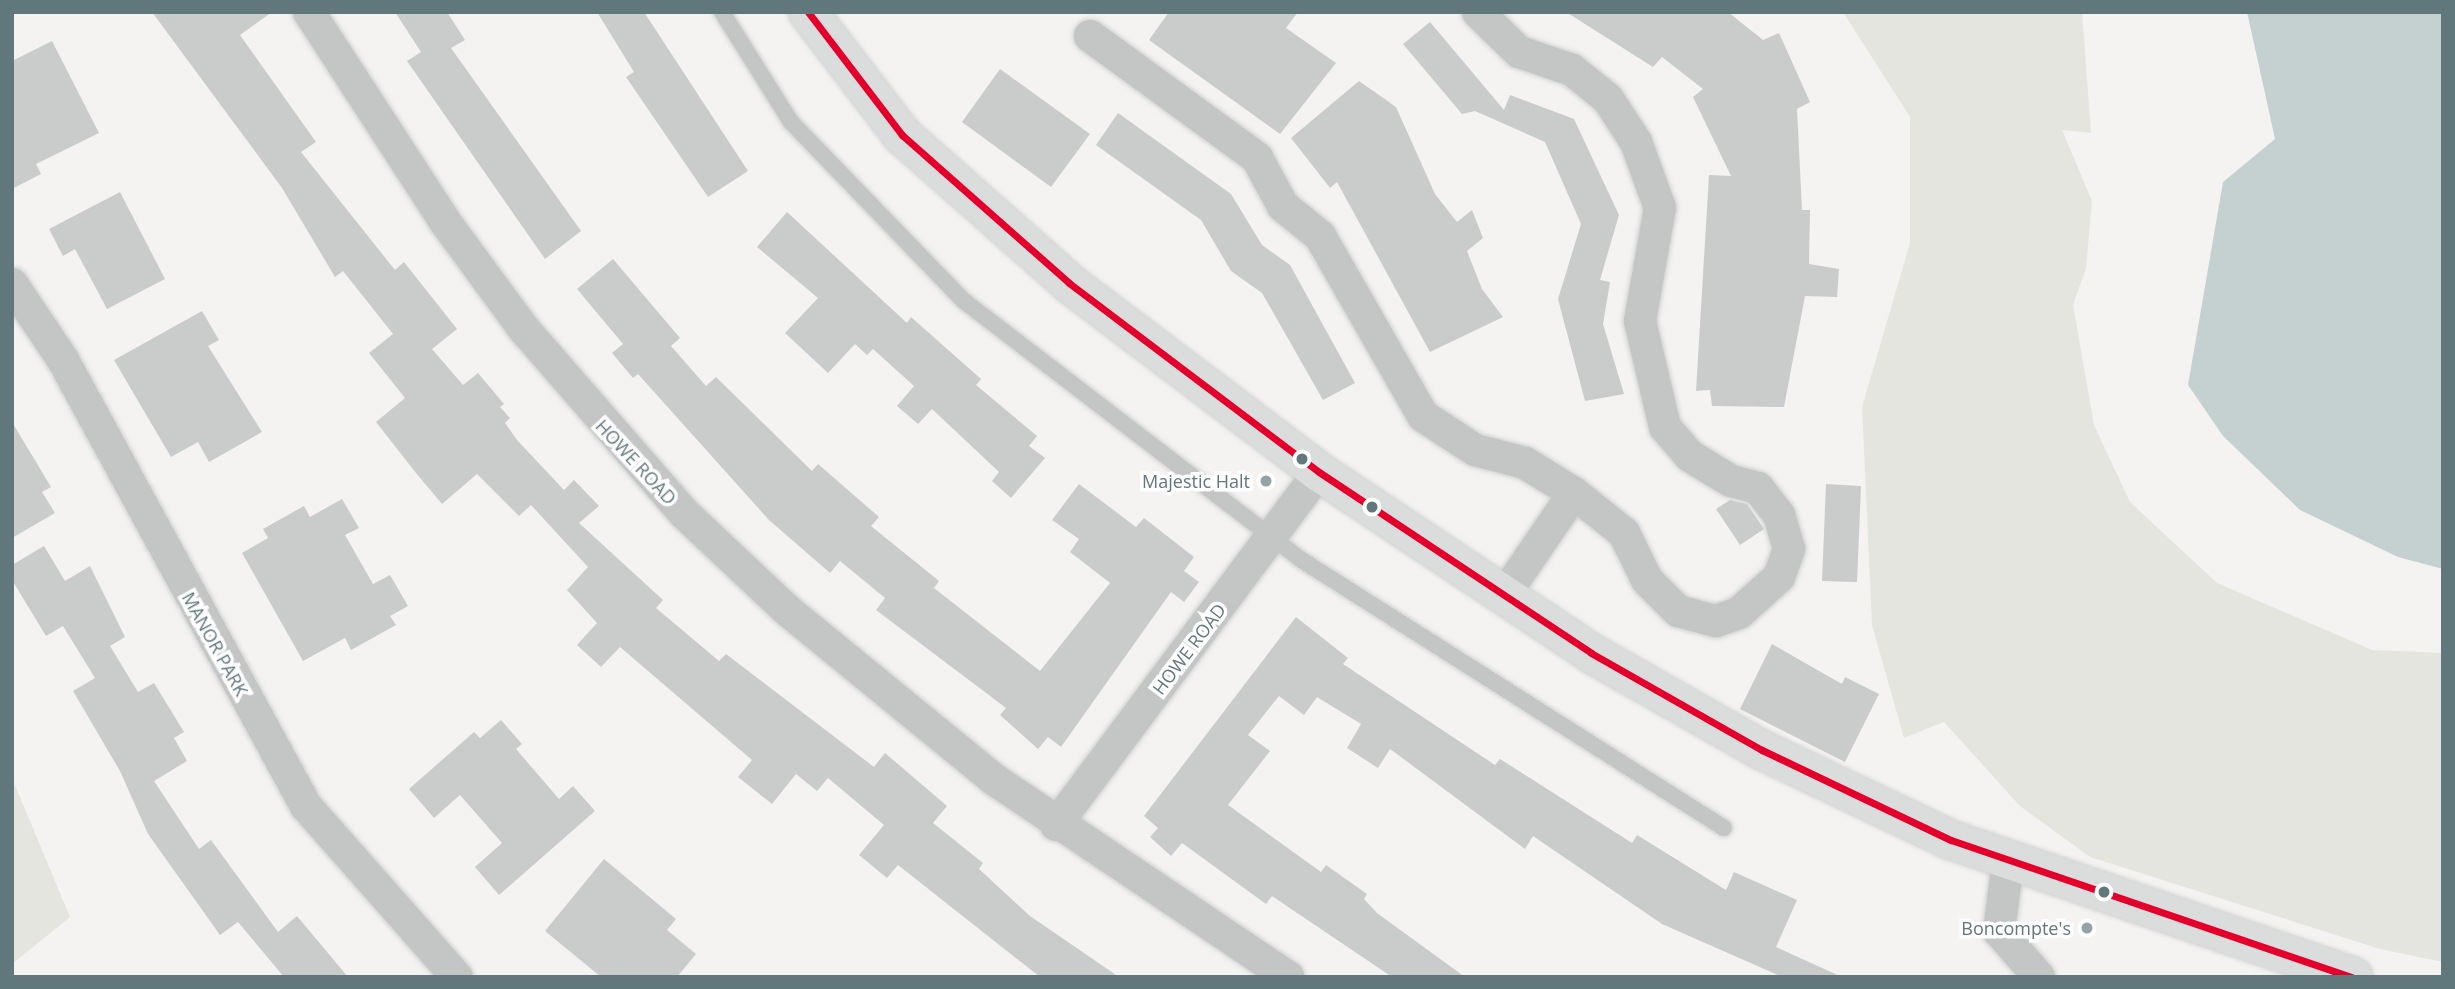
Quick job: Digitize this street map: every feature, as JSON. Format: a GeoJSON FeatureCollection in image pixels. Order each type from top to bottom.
{"type":"FeatureCollection","features":[{"type":"Feature","properties":{"kind":"main road"},"geometry":{"type":"LineString","coordinates":[[808,12],[868,95],[952,183],[1107,313],[1318,472],[1503,597],[1762,750],[1894,815],[2008,861],[2353,977]]}},
{"type":"Feature","properties":{"kind":"street","name":"HOWE ROAD"},"geometry":{"type":"LineString","coordinates":[[309,12],[446,223],[596,419],[787,610],[1056,825],[1288,977]]}},
{"type":"Feature","properties":{"kind":"street"},"geometry":{"type":"LineString","coordinates":[[1090,36],[1257,158],[1283,206],[1320,236],[1423,416],[1475,450],[1525,463],[1574,493],[1624,533],[1647,580],[1678,611],[1698,620],[1716,621],[1760,600],[1779,577],[1789,549],[1779,515],[1758,488],[1731,481],[1690,456],[1665,428],[1640,321],[1660,208],[1636,142],[1608,99],[1572,70],[1519,52],[1478,12]]}},
{"type":"Feature","properties":{"kind":"street","name":"MANOR PARK"},"geometry":{"type":"LineString","coordinates":[[12,284],[64,360],[306,806],[457,977]]}},
{"type":"Feature","properties":{"kind":"street","name":"HOWE ROAD"},"geometry":{"type":"LineString","coordinates":[[1056,825],[1272,538],[1318,472]]}},
{"type":"Feature","properties":{"kind":"street"},"geometry":{"type":"LineString","coordinates":[[1503,597],[1574,493]]}},
{"type":"Feature","properties":{"kind":"street"},"geometry":{"type":"LineString","coordinates":[[2008,861],[1999,931],[2039,977]]}},
{"type":"Feature","properties":{"kind":"lane"},"geometry":{"type":"LineString","coordinates":[[722,12],[791,121],[964,301],[1272,538],[1724,828]]}},
{"type":"Feature","properties":{"kind":"shaded area"},"geometry":{"type":"Polygon","coordinates":[[[1843,12],[2082,12],[2091,133],[2062,130],[2092,201],[2086,268],[2073,305],[2094,425],[2130,502],[2217,583],[2372,650],[2443,653],[2443,962],[2380,949],[2090,857],[2020,806],[1944,722],[1904,738],[1872,625],[1862,407],[1910,243],[1910,117],[1843,12]]]}},
{"type":"Feature","properties":{"kind":"shaded area"},"geometry":{"type":"Polygon","coordinates":[[[2247,12],[2443,12],[2443,569],[2398,557],[2300,510],[2223,436],[2188,385],[2223,182],[2275,139],[2247,12]]]}},
{"type":"Feature","properties":{"kind":"shaded area"},"geometry":{"type":"Polygon","coordinates":[[[12,778],[70,917],[12,964],[12,778]]]}},
{"type":"Feature","properties":{"kind":"building"},"geometry":{"type":"Polygon","coordinates":[[[152,12],[272,12],[240,35],[316,142],[301,152],[395,270],[404,262],[457,329],[432,349],[463,385],[478,373],[504,404],[500,407],[510,418],[505,423],[517,440],[564,490],[574,480],[599,506],[579,523],[663,600],[656,608],[719,661],[726,654],[874,767],[885,753],[947,806],[933,823],[983,863],[979,869],[1030,916],[1119,977],[1040,977],[898,865],[887,878],[859,855],[884,825],[828,778],[817,791],[796,774],[772,804],[738,777],[752,760],[620,647],[601,667],[577,645],[597,623],[567,590],[588,567],[531,505],[519,516],[477,474],[442,504],[416,473],[376,422],[405,398],[369,353],[393,334],[343,271],[335,277],[282,188],[152,12]]]}},
{"type":"Feature","properties":{"kind":"building"},"geometry":{"type":"Polygon","coordinates":[[[395,12],[447,12],[465,40],[451,48],[581,231],[545,259],[407,61],[421,52],[395,12]]]}},
{"type":"Feature","properties":{"kind":"building"},"geometry":{"type":"Polygon","coordinates":[[[597,12],[644,12],[748,171],[708,197],[626,77],[634,72],[597,12]]]}},
{"type":"Feature","properties":{"kind":"building"},"geometry":{"type":"Polygon","coordinates":[[[1169,12],[1298,12],[1286,28],[1336,63],[1280,134],[1149,40],[1169,12]]]}},
{"type":"Feature","properties":{"kind":"building"},"geometry":{"type":"Polygon","coordinates":[[[1566,12],[1728,12],[1763,40],[1779,33],[1810,102],[1797,109],[1802,210],[1810,210],[1809,264],[1839,269],[1837,297],[1805,296],[1784,407],[1712,406],[1710,390],[1696,391],[1709,175],[1731,176],[1693,97],[1703,89],[1662,57],[1653,67],[1566,12]]]}},
{"type":"Feature","properties":{"kind":"building"},"geometry":{"type":"Polygon","coordinates":[[[1430,22],[1504,110],[1510,95],[1574,119],[1619,215],[1600,280],[1610,282],[1603,324],[1624,394],[1585,401],[1558,299],[1581,224],[1545,142],[1475,111],[1462,114],[1403,44],[1430,22]]]}},
{"type":"Feature","properties":{"kind":"building"},"geometry":{"type":"Polygon","coordinates":[[[52,41],[99,133],[36,164],[41,174],[12,189],[12,61],[52,41]]]}},
{"type":"Feature","properties":{"kind":"building"},"geometry":{"type":"Polygon","coordinates":[[[1000,69],[1090,134],[1051,187],[962,122],[1000,69]]]}},
{"type":"Feature","properties":{"kind":"building"},"geometry":{"type":"Polygon","coordinates":[[[1359,81],[1396,107],[1435,194],[1457,222],[1472,210],[1483,238],[1467,251],[1482,289],[1503,317],[1430,352],[1337,182],[1330,188],[1291,138],[1359,81]]]}},
{"type":"Feature","properties":{"kind":"building"},"geometry":{"type":"Polygon","coordinates":[[[1118,113],[1231,194],[1262,245],[1290,265],[1355,383],[1323,400],[1262,293],[1231,271],[1201,220],[1096,145],[1118,113]]]}},
{"type":"Feature","properties":{"kind":"building"},"geometry":{"type":"Polygon","coordinates":[[[120,192],[165,279],[107,309],[75,249],[63,256],[49,229],[120,192]]]}},
{"type":"Feature","properties":{"kind":"building"},"geometry":{"type":"Polygon","coordinates":[[[787,212],[907,323],[911,317],[981,379],[976,385],[1037,436],[1029,446],[1045,458],[1011,498],[992,481],[999,472],[932,409],[918,424],[897,406],[914,386],[873,349],[867,355],[855,344],[828,373],[785,333],[818,298],[757,247],[787,212]]]}},
{"type":"Feature","properties":{"kind":"building"},"geometry":{"type":"Polygon","coordinates":[[[613,259],[680,338],[671,346],[706,386],[716,377],[812,471],[818,464],[879,517],[871,526],[939,581],[934,588],[1040,671],[1110,583],[1070,552],[1079,539],[1052,520],[1079,484],[1136,527],[1144,518],[1194,557],[1184,571],[1199,582],[1184,602],[1171,592],[1061,747],[1048,737],[1038,749],[1000,715],[1006,708],[876,610],[885,598],[840,561],[830,573],[769,520],[638,374],[633,378],[612,353],[623,344],[577,289],[613,259]]]}},
{"type":"Feature","properties":{"kind":"building"},"geometry":{"type":"Polygon","coordinates":[[[202,311],[219,340],[208,346],[262,432],[209,462],[198,442],[171,457],[114,360],[202,311]]]}},
{"type":"Feature","properties":{"kind":"building"},"geometry":{"type":"Polygon","coordinates":[[[12,422],[51,487],[42,492],[55,513],[12,538],[12,422]]]}},
{"type":"Feature","properties":{"kind":"building"},"geometry":{"type":"Polygon","coordinates":[[[1826,484],[1861,486],[1857,582],[1822,581],[1826,484]]]}},
{"type":"Feature","properties":{"kind":"building"},"geometry":{"type":"Polygon","coordinates":[[[342,499],[359,528],[345,535],[373,584],[390,575],[408,606],[390,616],[396,625],[351,650],[345,638],[303,661],[242,553],[268,538],[263,529],[304,506],[310,517],[342,499]]]}},
{"type":"Feature","properties":{"kind":"building"},"geometry":{"type":"Polygon","coordinates":[[[1730,500],[1747,504],[1764,529],[1740,545],[1716,509],[1730,500]]]}},
{"type":"Feature","properties":{"kind":"building"},"geometry":{"type":"Polygon","coordinates":[[[44,546],[65,581],[90,566],[125,637],[110,646],[138,692],[154,683],[184,732],[174,738],[187,761],[154,781],[199,849],[211,840],[278,932],[297,916],[348,977],[284,977],[238,922],[220,935],[148,834],[120,771],[73,691],[95,678],[63,626],[46,636],[12,580],[12,565],[44,546]]]}},
{"type":"Feature","properties":{"kind":"building"},"geometry":{"type":"Polygon","coordinates":[[[1296,617],[1348,658],[1343,664],[1495,765],[1500,759],[1632,843],[1637,835],[1726,890],[1734,872],[1797,900],[1776,947],[1842,977],[1782,977],[1662,924],[1533,836],[1525,849],[1390,749],[1378,768],[1347,748],[1361,724],[1317,697],[1304,715],[1279,696],[1248,735],[1270,751],[1228,805],[1321,872],[1326,865],[1367,894],[1364,899],[1377,913],[1465,977],[1392,977],[1272,896],[1266,904],[1182,843],[1171,856],[1150,837],[1158,828],[1144,816],[1296,617]]]}},
{"type":"Feature","properties":{"kind":"building"},"geometry":{"type":"Polygon","coordinates":[[[1772,644],[1842,684],[1845,677],[1879,694],[1845,762],[1740,709],[1772,644]]]}},
{"type":"Feature","properties":{"kind":"building"},"geometry":{"type":"Polygon","coordinates":[[[501,720],[522,744],[516,749],[559,799],[573,786],[595,811],[499,895],[475,867],[502,843],[460,795],[434,818],[409,789],[474,732],[480,738],[501,720]]]}},
{"type":"Feature","properties":{"kind":"building"},"geometry":{"type":"Polygon","coordinates":[[[604,859],[676,919],[667,930],[696,954],[677,977],[601,977],[545,931],[604,859]]]}},
{"type":"Feature","properties":{"kind":"transit line"},"geometry":{"type":"LineString","coordinates":[[808,12],[902,135],[1069,283],[1319,472],[1591,653],[1762,750],[1951,840],[2352,977]]}},
{"type":"Feature","properties":{"kind":"place","name":"Majestic Halt"},"geometry":{"type":"Point","coordinates":[1266,481]}},
{"type":"Feature","properties":{"kind":"place","name":"Boncompte's"},"geometry":{"type":"Point","coordinates":[2087,928]}}]}
